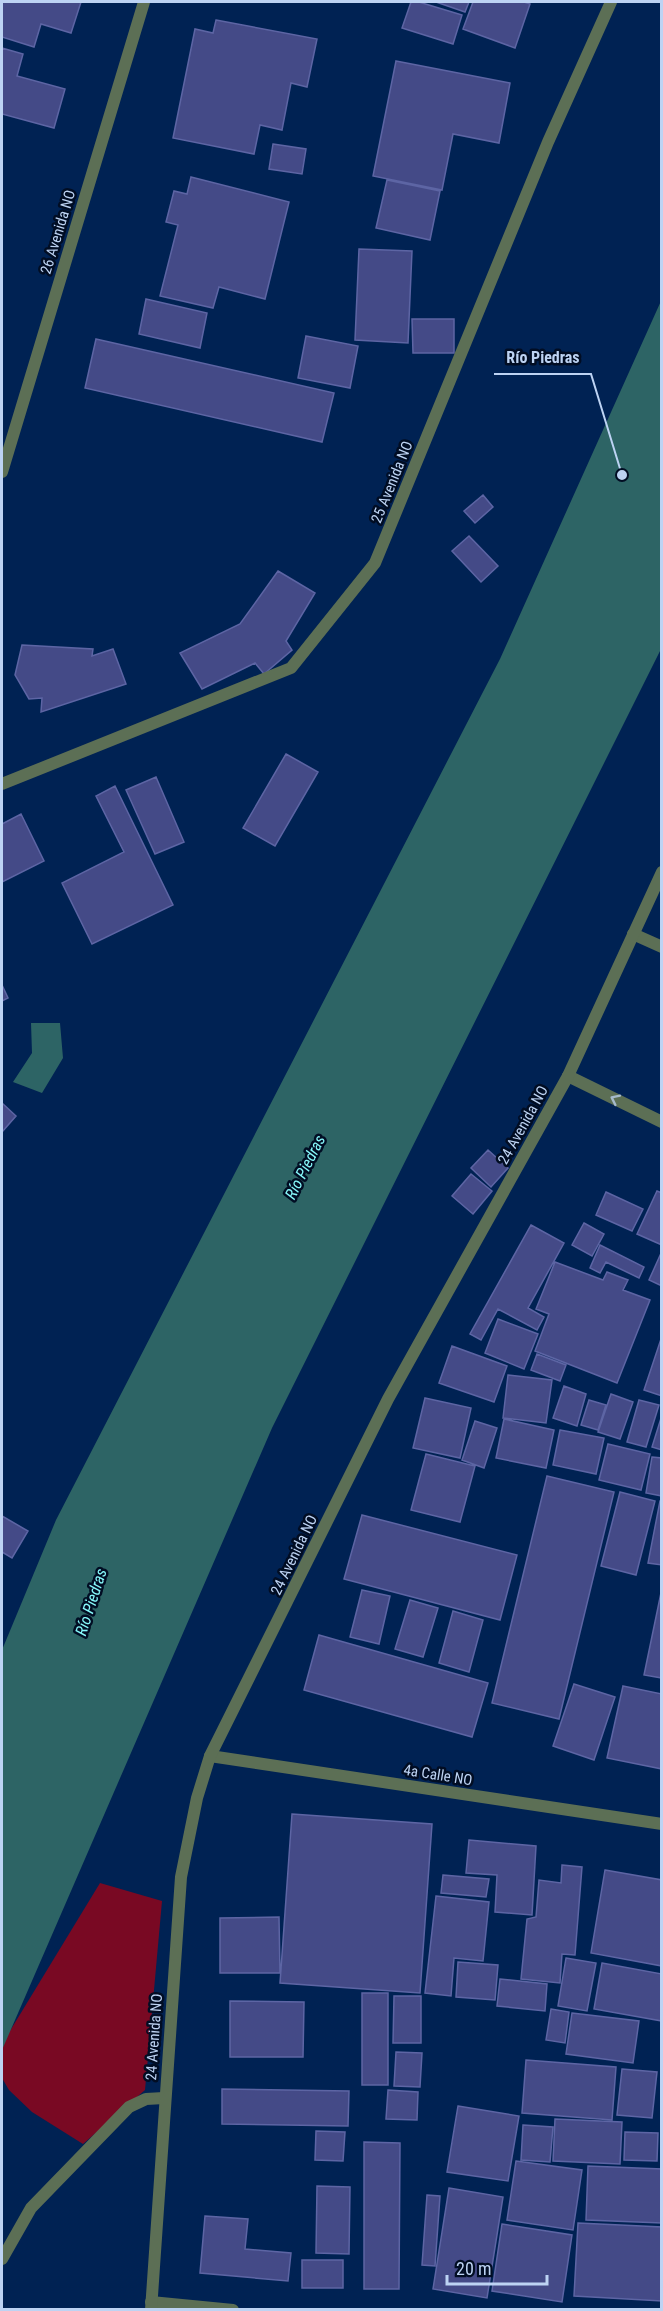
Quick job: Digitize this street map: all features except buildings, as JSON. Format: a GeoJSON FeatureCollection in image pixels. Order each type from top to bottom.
{"type":"FeatureCollection","features":[{"type":"Feature","properties":{"kind":"street","name":"26 Avenida NO"},"geometry":{"type":"LineString","coordinates":[[2,472],[144,2]]}},
{"type":"Feature","properties":{"kind":"street","name":"25 Avenida NO"},"geometry":{"type":"LineString","coordinates":[[2,784],[291,668],[375,563],[548,142],[611,2]]}},
{"type":"Feature","properties":{"kind":"street","name":"24 Avenida NO"},"geometry":{"type":"LineString","coordinates":[[151,2306],[181,1876],[197,1798],[210,1756],[388,1399],[568,1076],[662,872]]}},
{"type":"Feature","properties":{"kind":"street"},"geometry":{"type":"LineString","coordinates":[[633,934],[662,947]]}},
{"type":"Feature","properties":{"kind":"street"},"geometry":{"type":"LineString","coordinates":[[568,1076],[662,1122]]}},
{"type":"Feature","properties":{"kind":"street","name":"4a Calle NO"},"geometry":{"type":"LineString","coordinates":[[210,1756],[662,1824]]}},
{"type":"Feature","properties":{"kind":"street"},"geometry":{"type":"LineString","coordinates":[[2,2259],[31,2208],[129,2107],[146,2099],[164,2098]]}},
{"type":"Feature","properties":{"kind":"street"},"geometry":{"type":"LineString","coordinates":[[151,2306],[233,2310]]}},
{"type":"Feature","properties":{"kind":"shaded area"},"geometry":{"type":"Polygon","coordinates":[[[100,1883],[162,1901],[145,2090],[83,2144],[32,2112],[9,2090],[2,2078],[2,2044],[100,1883]]]}},
{"type":"Feature","properties":{"kind":"water"},"geometry":{"type":"Polygon","coordinates":[[[661,301],[661,649],[272,1428],[2,2050],[2,1650],[56,1520],[500,659],[661,301]]]}},
{"type":"Feature","properties":{"kind":"water"},"geometry":{"type":"Polygon","coordinates":[[[31,1023],[60,1023],[63,1058],[42,1093],[13,1082],[32,1053],[31,1023]]]}},
{"type":"Feature","properties":{"kind":"place","name":"Río Piedras"},"geometry":{"type":"Point","coordinates":[622,475]}}]}
